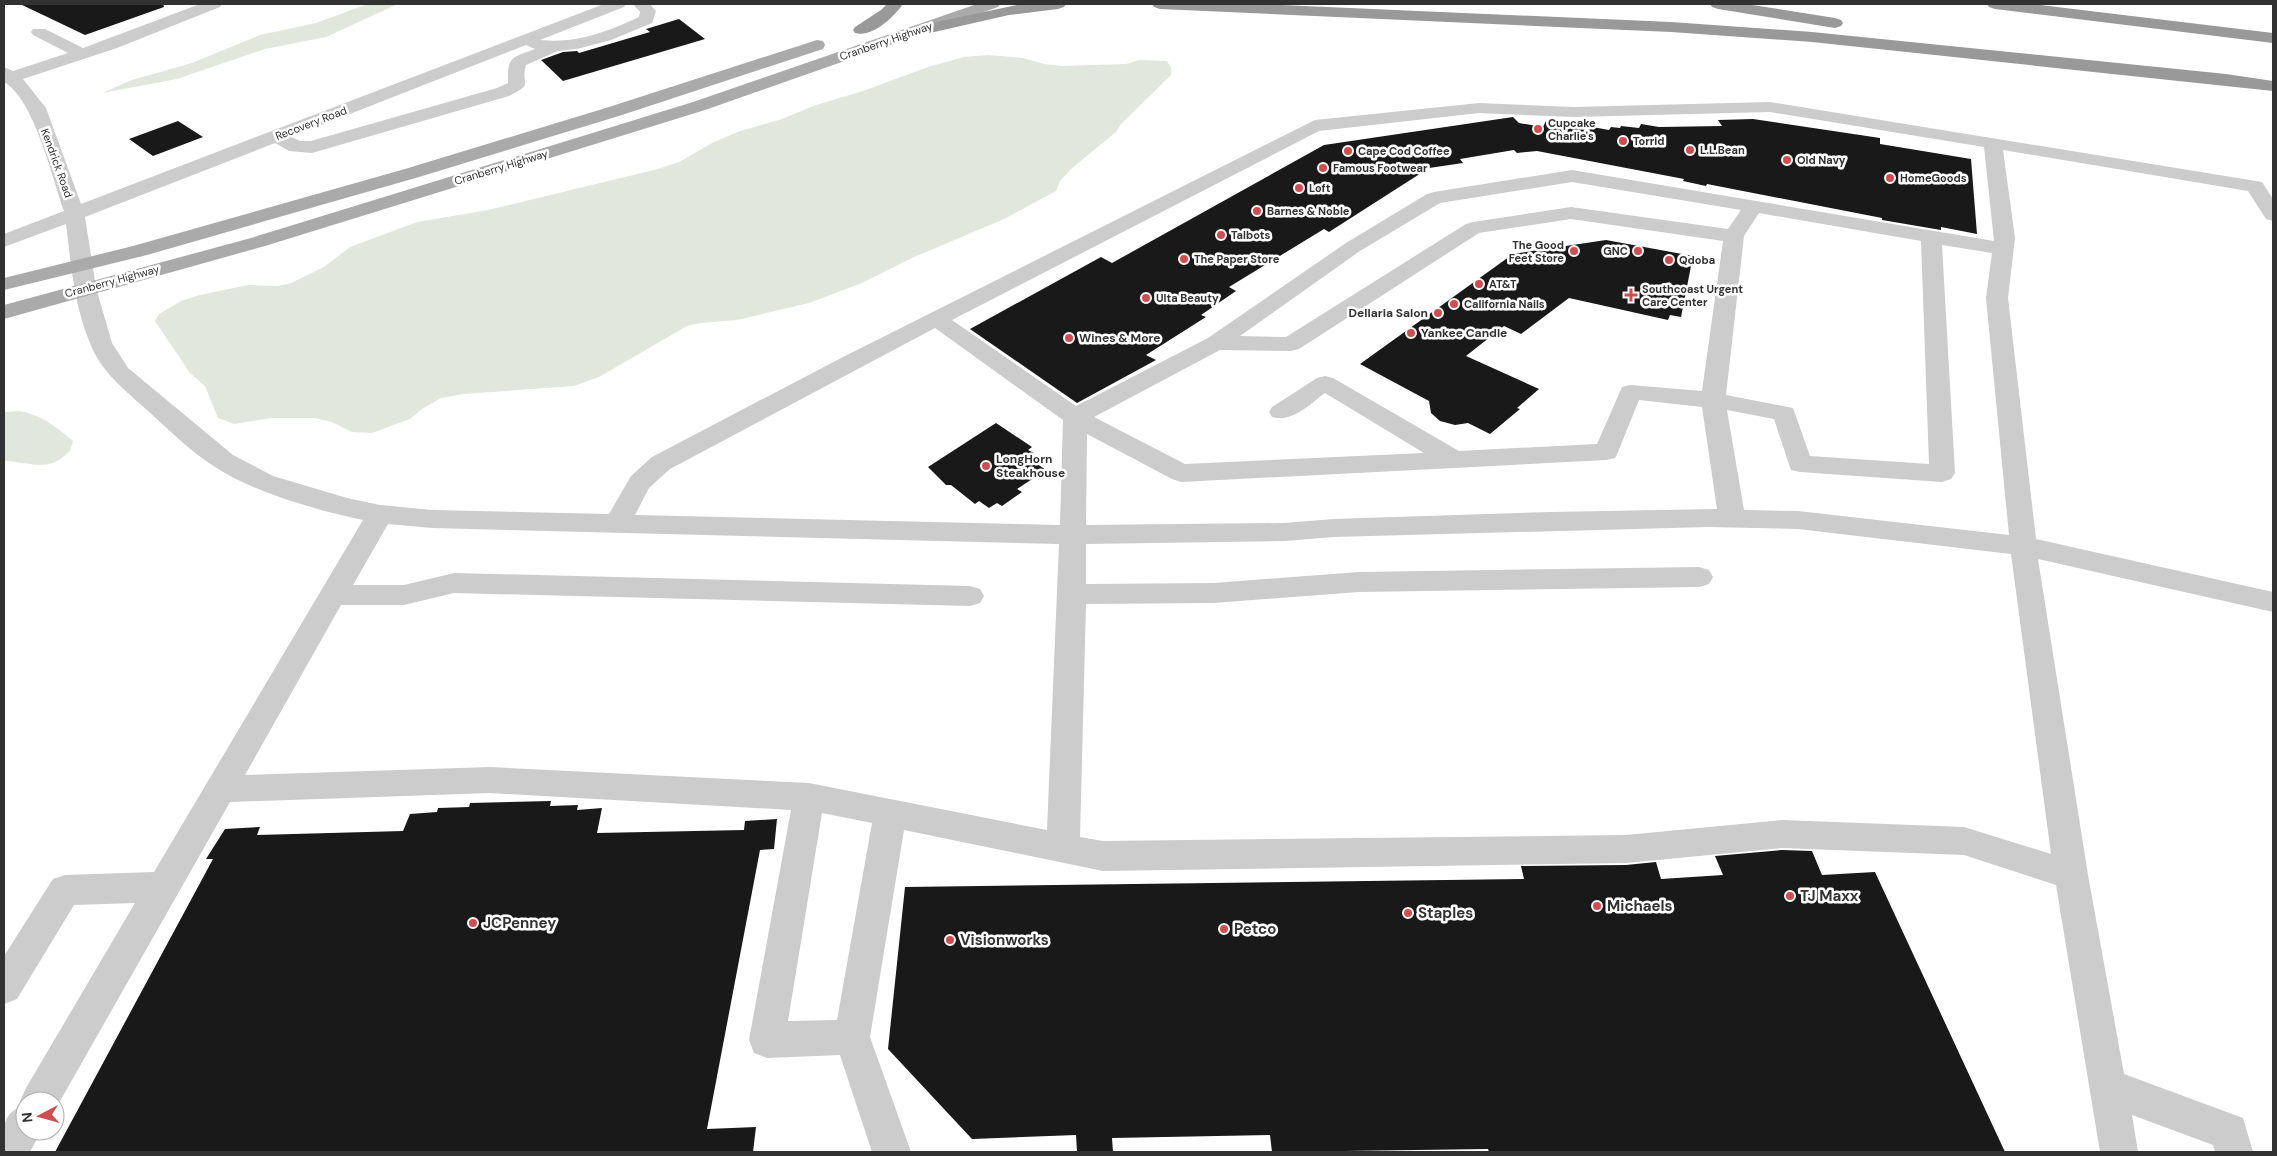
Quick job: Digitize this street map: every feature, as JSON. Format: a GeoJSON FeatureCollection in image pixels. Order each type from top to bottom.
{"type":"FeatureCollection","features":[{"type":"Feature","properties":{"kind":"highway"},"geometry":{"type":"LineString","coordinates":[[848,35],[882,17],[895,4]]}},
{"type":"Feature","properties":{"kind":"highway"},"geometry":{"type":"LineString","coordinates":[[908,33],[1009,10],[1058,4]]}},
{"type":"Feature","properties":{"kind":"highway"},"geometry":{"type":"LineString","coordinates":[[1160,4],[1681,28],[1822,38],[2244,82]]}},
{"type":"Feature","properties":{"kind":"highway"},"geometry":{"type":"LineString","coordinates":[[1718,4],[1874,29],[2273,86]]}},
{"type":"Feature","properties":{"kind":"highway"},"geometry":{"type":"LineString","coordinates":[[1995,4],[2273,37]]}},
{"type":"Feature","properties":{"kind":"highway"},"geometry":{"type":"LineString","coordinates":[[2063,4],[2273,37]]}},
{"type":"Feature","properties":{"kind":"main road","name":"Cranberry Highway"},"geometry":{"type":"LineString","coordinates":[[4,284],[84,277],[258,242],[698,106],[992,4]]}},
{"type":"Feature","properties":{"kind":"main road","name":"Cranberry Highway"},"geometry":{"type":"LineString","coordinates":[[4,312],[84,277],[358,189],[527,138],[912,13]]}},
{"type":"Feature","properties":{"kind":"street"},"geometry":{"type":"LineString","coordinates":[[6,75],[135,35],[214,4]]}},
{"type":"Feature","properties":{"kind":"street","name":"Recovery Road"},"geometry":{"type":"LineString","coordinates":[[4,241],[618,4]]}},
{"type":"Feature","properties":{"kind":"street"},"geometry":{"type":"LineString","coordinates":[[276,136],[296,147],[312,147],[503,92],[517,86],[516,66],[520,60],[552,48],[582,43],[627,29],[646,20],[648,11],[641,4]]}},
{"type":"Feature","properties":{"kind":"street"},"geometry":{"type":"LineString","coordinates":[[39,32],[81,53]]}},
{"type":"Feature","properties":{"kind":"street"},"geometry":{"type":"LineString","coordinates":[[520,42],[552,48]]}},
{"type":"Feature","properties":{"kind":"street","name":"Kendrick Road"},"geometry":{"type":"LineString","coordinates":[[6,75],[21,87],[37,108],[75,214],[84,277],[101,343],[119,373],[206,448],[224,461],[264,482],[318,500],[380,514],[432,518],[1074,535],[1284,532],[1334,528],[1550,521],[1798,520],[2023,546],[2273,602]]}},
{"type":"Feature","properties":{"kind":"street"},"geometry":{"type":"LineString","coordinates":[[618,523],[636,485],[661,462],[936,319],[1315,126],[1479,108],[1574,112],[1770,107],[2264,188],[2273,215]]}},
{"type":"Feature","properties":{"kind":"street"},"geometry":{"type":"LineString","coordinates":[[1993,143],[2005,238],[1997,298],[2023,546],[2071,875],[2119,1152]]}},
{"type":"Feature","properties":{"kind":"street"},"geometry":{"type":"LineString","coordinates":[[1075,417],[1216,343],[1353,247],[1434,198],[1572,176],[2003,248]]}},
{"type":"Feature","properties":{"kind":"street"},"geometry":{"type":"LineString","coordinates":[[1732,519],[1713,400],[1734,236],[1753,206]]}},
{"type":"Feature","properties":{"kind":"street"},"geometry":{"type":"LineString","coordinates":[[1216,343],[1291,344],[1473,228],[1570,213],[1734,236]]}},
{"type":"Feature","properties":{"kind":"street"},"geometry":{"type":"LineString","coordinates":[[936,319],[1075,417],[1181,473],[1606,452],[1630,392],[1713,400],[1784,413],[1800,464],[1942,473],[1931,236]]}},
{"type":"Feature","properties":{"kind":"street"},"geometry":{"type":"LineString","coordinates":[[1281,412],[1326,383],[1454,459]]}},
{"type":"Feature","properties":{"kind":"street"},"geometry":{"type":"LineString","coordinates":[[1063,848],[1074,535],[1075,417]]}},
{"type":"Feature","properties":{"kind":"street"},"geometry":{"type":"LineString","coordinates":[[45,1091],[380,514]]}},
{"type":"Feature","properties":{"kind":"street"},"geometry":{"type":"LineString","coordinates":[[1072,594],[1214,593],[1359,582],[1699,577]]}},
{"type":"Feature","properties":{"kind":"street"},"geometry":{"type":"LineString","coordinates":[[333,595],[404,594],[454,583],[970,596]]}},
{"type":"Feature","properties":{"kind":"street"},"geometry":{"type":"LineString","coordinates":[[219,789],[490,780],[809,797],[1103,856],[1626,849],[1782,834],[1964,841],[2071,875]]}},
{"type":"Feature","properties":{"kind":"street"},"geometry":{"type":"LineString","coordinates":[[809,797],[767,1040],[852,1036]]}},
{"type":"Feature","properties":{"kind":"street"},"geometry":{"type":"LineString","coordinates":[[890,814],[852,1036],[891,1152]]}},
{"type":"Feature","properties":{"kind":"street"},"geometry":{"type":"LineString","coordinates":[[4,987],[65,890],[163,887]]}},
{"type":"Feature","properties":{"kind":"street"},"geometry":{"type":"LineString","coordinates":[[2107,1087],[2229,1132],[2234,1152]]}},
{"type":"Feature","properties":{"kind":"street"},"geometry":{"type":"LineString","coordinates":[[9,1152],[15,1141]]}},
{"type":"Feature","properties":{"kind":"shaded area"},"geometry":{"type":"Polygon","coordinates":[[[368,4],[398,4],[326,37],[265,49],[177,79],[102,93],[132,80],[192,63],[260,35],[316,23],[368,4]]]}},
{"type":"Feature","properties":{"kind":"shaded area"},"geometry":{"type":"Polygon","coordinates":[[[988,55],[1023,58],[1044,64],[1061,66],[1126,64],[1139,60],[1167,61],[1171,68],[1171,75],[1121,124],[1116,132],[1071,169],[1060,181],[1056,191],[1004,219],[912,258],[862,283],[809,303],[737,320],[687,326],[599,377],[574,386],[464,394],[441,398],[422,409],[410,419],[372,433],[352,432],[332,422],[315,418],[272,418],[234,424],[218,418],[205,386],[190,373],[155,321],[159,314],[181,301],[200,295],[248,285],[278,286],[291,283],[324,267],[350,247],[417,222],[488,210],[658,169],[679,162],[714,142],[740,131],[779,120],[816,105],[863,91],[928,67],[964,57],[988,55]]]}},
{"type":"Feature","properties":{"kind":"shaded area"},"geometry":{"type":"Polygon","coordinates":[[[19,411],[41,418],[73,441],[70,451],[57,461],[47,464],[35,465],[4,461],[4,412],[19,411]]]}},
{"type":"Feature","properties":{"kind":"building"},"geometry":{"type":"Polygon","coordinates":[[[20,4],[163,4],[164,7],[85,35],[20,4]]]}},
{"type":"Feature","properties":{"kind":"building"},"geometry":{"type":"Polygon","coordinates":[[[679,19],[705,39],[563,81],[541,60],[563,52],[577,51],[579,53],[650,32],[646,29],[679,19]]]}},
{"type":"Feature","properties":{"kind":"building"},"geometry":{"type":"Polygon","coordinates":[[[1513,117],[1519,123],[1543,127],[1546,121],[1609,130],[1611,127],[1620,128],[1621,126],[1639,128],[1641,124],[1659,127],[1722,126],[1718,120],[1753,119],[1880,138],[1880,144],[1971,159],[1977,234],[1941,227],[1941,230],[1882,220],[1882,218],[1707,184],[1706,186],[1683,181],[1684,179],[1537,151],[1517,153],[1514,150],[1460,159],[1463,163],[1429,168],[1329,232],[1324,229],[1229,287],[1236,291],[1201,315],[1206,317],[1146,355],[1156,360],[1077,403],[970,329],[1101,257],[1112,263],[1324,145],[1513,117]]]}},
{"type":"Feature","properties":{"kind":"building"},"geometry":{"type":"Polygon","coordinates":[[[178,121],[203,137],[153,156],[129,139],[178,121]]]}},
{"type":"Feature","properties":{"kind":"building"},"geometry":{"type":"Polygon","coordinates":[[[1606,240],[1693,256],[1681,317],[1670,315],[1668,320],[1569,298],[1521,334],[1504,326],[1466,356],[1539,389],[1517,408],[1520,409],[1490,434],[1468,423],[1455,425],[1440,421],[1431,413],[1429,401],[1360,364],[1513,254],[1606,240]]]}},
{"type":"Feature","properties":{"kind":"building"},"geometry":{"type":"Polygon","coordinates":[[[996,423],[1032,447],[1028,450],[1034,453],[1027,457],[1046,470],[1017,489],[1022,492],[1002,506],[997,503],[989,508],[979,501],[975,504],[951,485],[946,485],[928,467],[996,423]]]}},
{"type":"Feature","properties":{"kind":"building"},"geometry":{"type":"Polygon","coordinates":[[[551,801],[550,806],[578,805],[577,810],[602,808],[597,833],[744,830],[745,821],[777,819],[774,849],[760,850],[707,1129],[756,1127],[753,1152],[55,1152],[61,1141],[65,1141],[65,1133],[213,859],[206,859],[225,829],[260,827],[257,835],[403,831],[410,814],[437,812],[438,808],[469,807],[470,803],[551,801]]]}},
{"type":"Feature","properties":{"kind":"building"},"geometry":{"type":"Polygon","coordinates":[[[1782,850],[1812,851],[1822,875],[1875,872],[2005,1152],[1489,1152],[1488,1149],[1272,1152],[1270,1135],[1112,1138],[1113,1152],[1077,1152],[1076,1135],[972,1139],[888,1049],[905,887],[1524,879],[1521,866],[1626,865],[1656,862],[1661,879],[1723,875],[1715,856],[1782,850]]]}},
{"type":"Feature","properties":{"kind":"place","name":"Cupcake Charlie's"},"geometry":{"type":"Point","coordinates":[1538,129]}},
{"type":"Feature","properties":{"kind":"place","name":"Torrid"},"geometry":{"type":"Point","coordinates":[1623,141]}},
{"type":"Feature","properties":{"kind":"place","name":"L.L.Bean"},"geometry":{"type":"Point","coordinates":[1690,150]}},
{"type":"Feature","properties":{"kind":"place","name":"Cape Cod Coffee"},"geometry":{"type":"Point","coordinates":[1348,151]}},
{"type":"Feature","properties":{"kind":"place","name":"Old Navy"},"geometry":{"type":"Point","coordinates":[1787,160]}},
{"type":"Feature","properties":{"kind":"place","name":"Famous Footwear"},"geometry":{"type":"Point","coordinates":[1323,168]}},
{"type":"Feature","properties":{"kind":"place","name":"HomeGoods"},"geometry":{"type":"Point","coordinates":[1890,178]}},
{"type":"Feature","properties":{"kind":"place","name":"Loft"},"geometry":{"type":"Point","coordinates":[1299,188]}},
{"type":"Feature","properties":{"kind":"place","name":"Barnes & Noble"},"geometry":{"type":"Point","coordinates":[1257,211]}},
{"type":"Feature","properties":{"kind":"place","name":"Talbots"},"geometry":{"type":"Point","coordinates":[1221,235]}},
{"type":"Feature","properties":{"kind":"place","name":"The Good Feet Store"},"geometry":{"type":"Point","coordinates":[1574,251]}},
{"type":"Feature","properties":{"kind":"place","name":"GNC"},"geometry":{"type":"Point","coordinates":[1638,251]}},
{"type":"Feature","properties":{"kind":"place","name":"The Paper Store"},"geometry":{"type":"Point","coordinates":[1184,259]}},
{"type":"Feature","properties":{"kind":"place","name":"Qdoba"},"geometry":{"type":"Point","coordinates":[1669,260]}},
{"type":"Feature","properties":{"kind":"place","name":"AT&T"},"geometry":{"type":"Point","coordinates":[1479,284]}},
{"type":"Feature","properties":{"kind":"place","name":"Southcoast Urgent Care Center"},"geometry":{"type":"Point","coordinates":[1631,295]}},
{"type":"Feature","properties":{"kind":"place","name":"Ulta Beauty"},"geometry":{"type":"Point","coordinates":[1146,298]}},
{"type":"Feature","properties":{"kind":"place","name":"California Nails"},"geometry":{"type":"Point","coordinates":[1454,304]}},
{"type":"Feature","properties":{"kind":"place","name":"Dellaria Salon"},"geometry":{"type":"Point","coordinates":[1438,313]}},
{"type":"Feature","properties":{"kind":"place","name":"Yankee Candle"},"geometry":{"type":"Point","coordinates":[1411,333]}},
{"type":"Feature","properties":{"kind":"place","name":"Wines & More"},"geometry":{"type":"Point","coordinates":[1069,338]}},
{"type":"Feature","properties":{"kind":"place","name":"LongHorn Steakhouse"},"geometry":{"type":"Point","coordinates":[986,466]}},
{"type":"Feature","properties":{"kind":"place","name":"TJ Maxx"},"geometry":{"type":"Point","coordinates":[1790,896]}},
{"type":"Feature","properties":{"kind":"place","name":"Michaels"},"geometry":{"type":"Point","coordinates":[1597,906]}},
{"type":"Feature","properties":{"kind":"place","name":"Staples"},"geometry":{"type":"Point","coordinates":[1408,913]}},
{"type":"Feature","properties":{"kind":"place","name":"JCPenney"},"geometry":{"type":"Point","coordinates":[473,923]}},
{"type":"Feature","properties":{"kind":"place","name":"Petco"},"geometry":{"type":"Point","coordinates":[1224,929]}},
{"type":"Feature","properties":{"kind":"place","name":"Visionworks"},"geometry":{"type":"Point","coordinates":[950,940]}}]}
